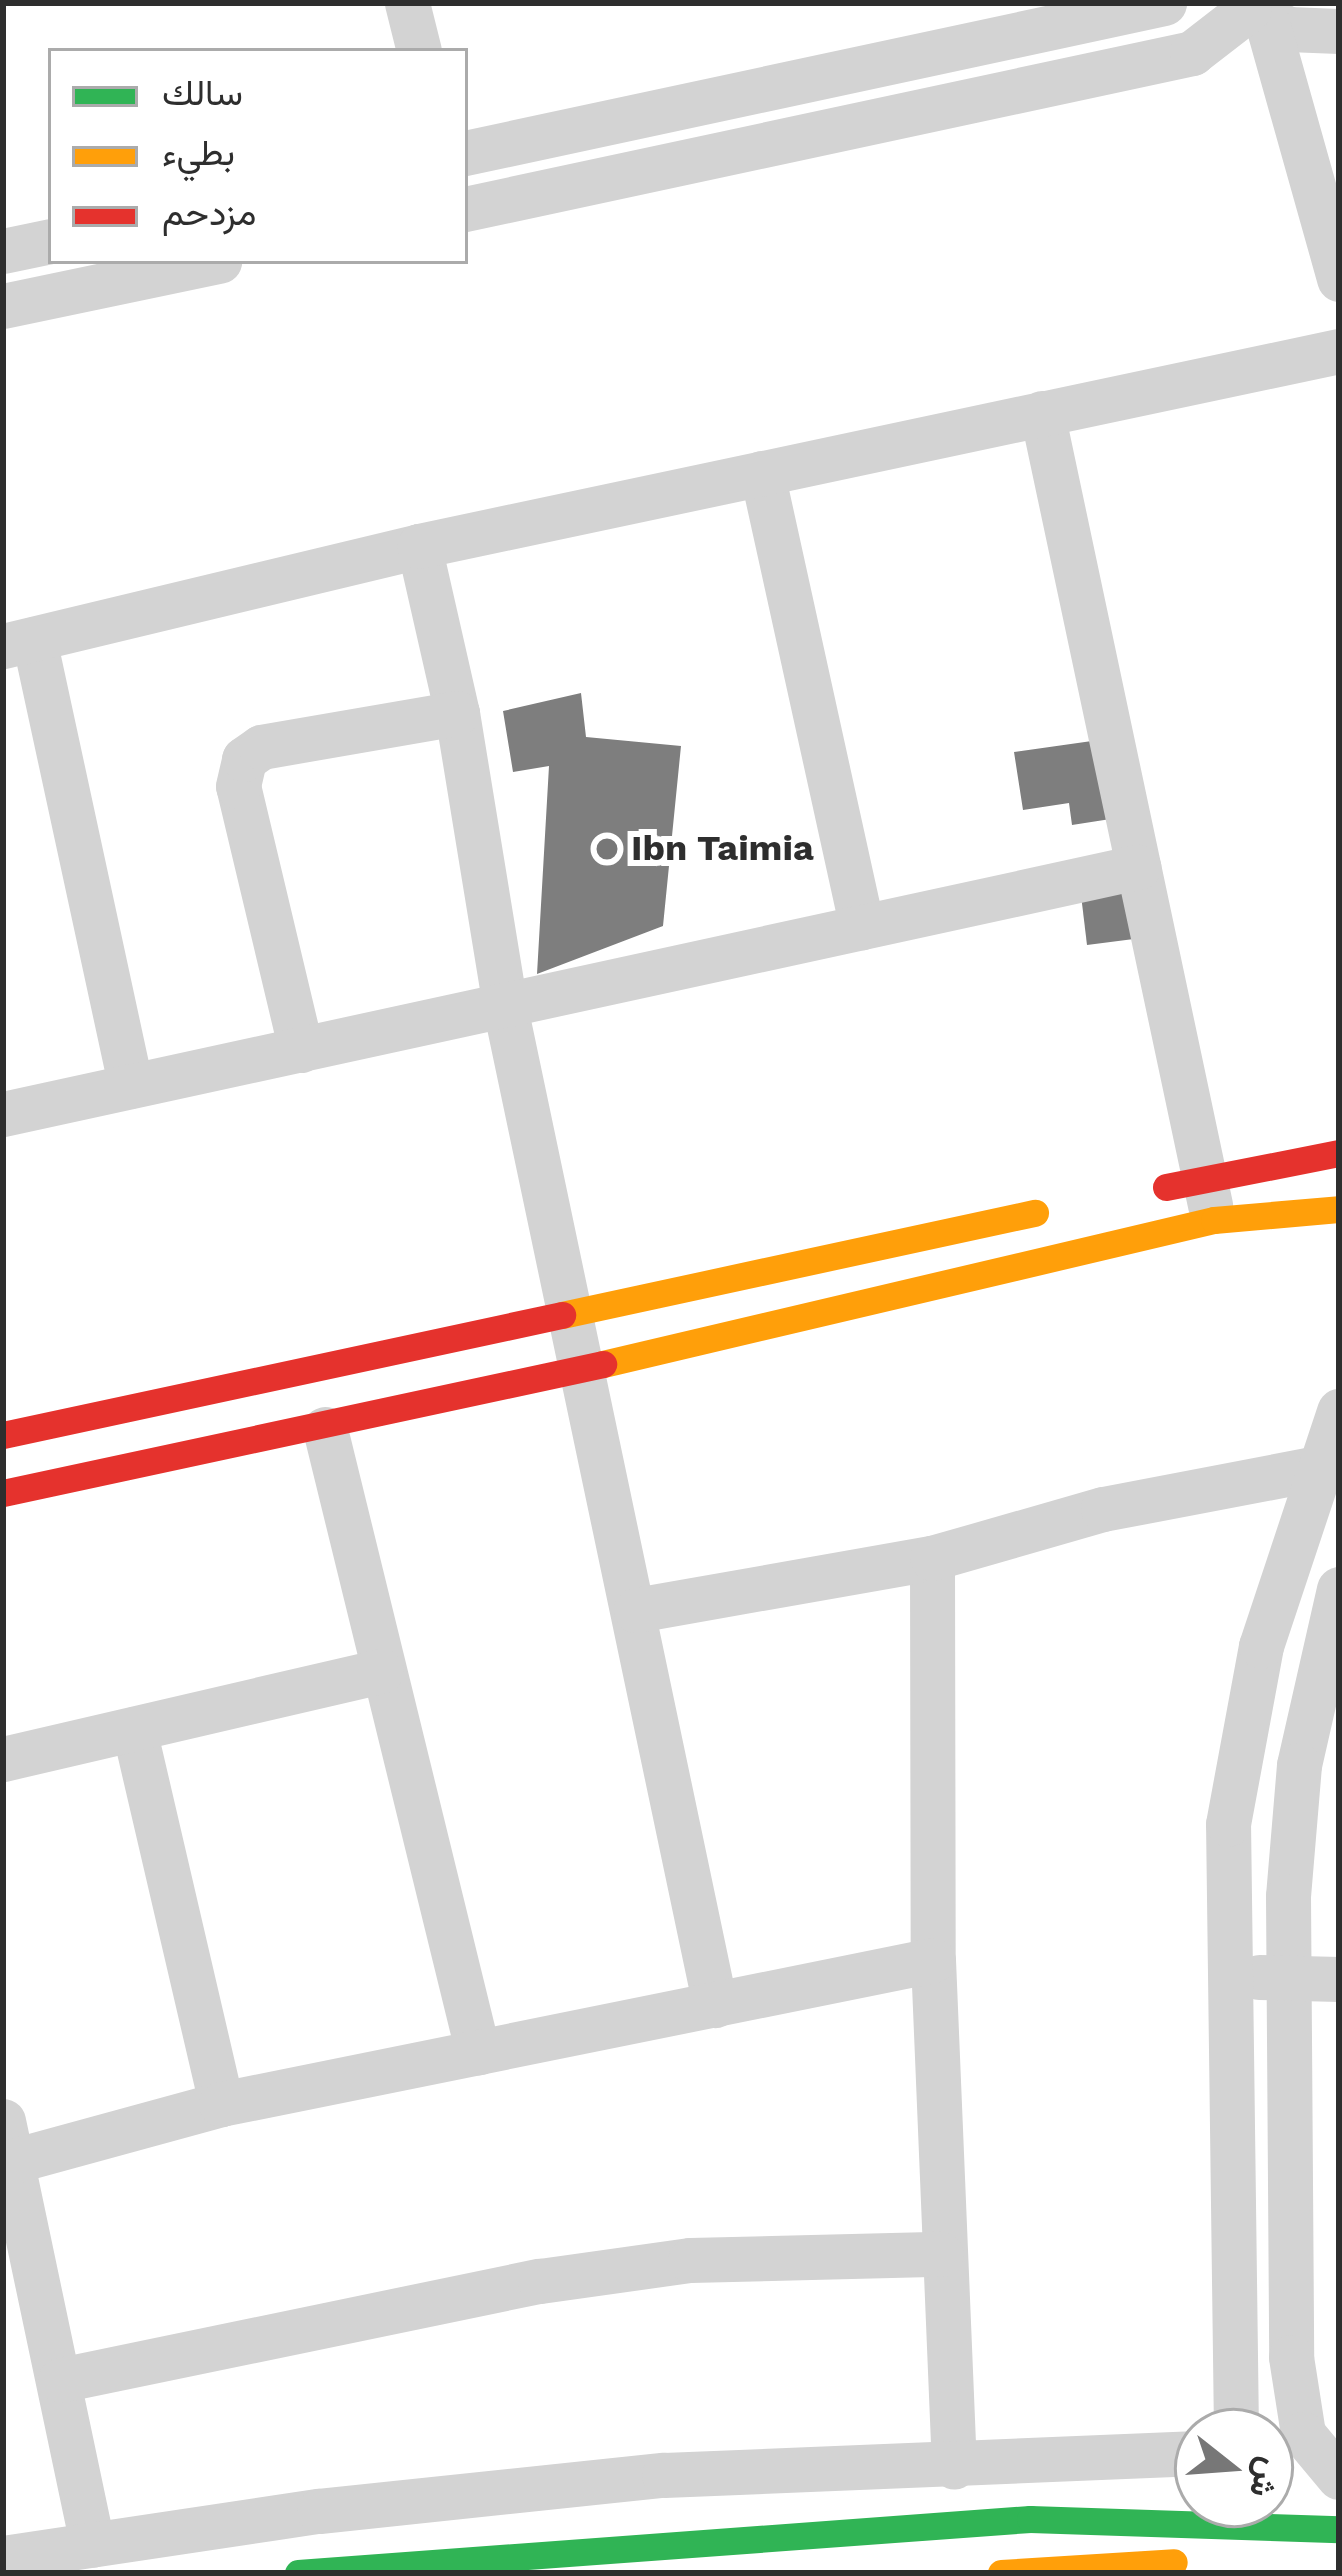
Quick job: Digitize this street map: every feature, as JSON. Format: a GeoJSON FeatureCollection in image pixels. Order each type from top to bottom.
{"type":"FeatureCollection","features":[{"type":"Feature","properties":{"kind":"main road"},"geometry":{"type":"LineString","coordinates":[[3,1493],[325,1429],[585,1364],[1209,1200],[1339,1153]]}},
{"type":"Feature","properties":{"kind":"main road"},"geometry":{"type":"LineString","coordinates":[[1140,1192],[1339,1209]]}},
{"type":"Feature","properties":{"kind":"main road"},"geometry":{"type":"LineString","coordinates":[[3,1435],[573,1308],[1075,1205]]}},
{"type":"Feature","properties":{"kind":"main road"},"geometry":{"type":"LineString","coordinates":[[298,2573],[1030,2519],[1211,2532],[1339,2530]]}},
{"type":"Feature","properties":{"kind":"main road"},"geometry":{"type":"LineString","coordinates":[[1001,2573],[1211,2532]]}},
{"type":"Feature","properties":{"kind":"main road"},"geometry":{"type":"LineString","coordinates":[[1294,2558],[1339,2557]]}},
{"type":"Feature","properties":{"kind":"street"},"geometry":{"type":"LineString","coordinates":[[407,3],[418,48]]}},
{"type":"Feature","properties":{"kind":"street"},"geometry":{"type":"LineString","coordinates":[[468,152],[1164,3]]}},
{"type":"Feature","properties":{"kind":"street"},"geometry":{"type":"LineString","coordinates":[[468,208],[1192,53],[1253,11],[1339,31]]}},
{"type":"Feature","properties":{"kind":"street"},"geometry":{"type":"LineString","coordinates":[[1253,11],[1339,279]]}},
{"type":"Feature","properties":{"kind":"street"},"geometry":{"type":"LineString","coordinates":[[3,251],[48,242]]}},
{"type":"Feature","properties":{"kind":"street"},"geometry":{"type":"LineString","coordinates":[[3,306],[205,264]]}},
{"type":"Feature","properties":{"kind":"street"},"geometry":{"type":"LineString","coordinates":[[131,1086],[18,643],[419,546],[1339,351]]}},
{"type":"Feature","properties":{"kind":"street"},"geometry":{"type":"LineString","coordinates":[[1042,413],[1209,1200]]}},
{"type":"Feature","properties":{"kind":"street"},"geometry":{"type":"LineString","coordinates":[[763,472],[862,927]]}},
{"type":"Feature","properties":{"kind":"street"},"geometry":{"type":"LineString","coordinates":[[419,546],[457,713],[505,1007],[585,1364],[715,2005]]}},
{"type":"Feature","properties":{"kind":"street"},"geometry":{"type":"LineString","coordinates":[[302,1050],[238,786],[244,759],[260,747],[457,713]]}},
{"type":"Feature","properties":{"kind":"street"},"geometry":{"type":"LineString","coordinates":[[3,1114],[1138,867]]}},
{"type":"Feature","properties":{"kind":"street"},"geometry":{"type":"LineString","coordinates":[[1235,2408],[1226,1976],[1237,1764],[1261,1646],[1339,1411]]}},
{"type":"Feature","properties":{"kind":"street"},"geometry":{"type":"LineString","coordinates":[[325,1429],[478,2053]]}},
{"type":"Feature","properties":{"kind":"street"},"geometry":{"type":"LineString","coordinates":[[636,1610],[932,1558],[1103,1509],[1318,1468]]}},
{"type":"Feature","properties":{"kind":"street"},"geometry":{"type":"LineString","coordinates":[[932,1558],[941,2254],[954,2467]]}},
{"type":"Feature","properties":{"kind":"street"},"geometry":{"type":"LineString","coordinates":[[1339,1589],[1293,1808],[1289,1978],[1291,2357],[1304,2435],[1339,2477]]}},
{"type":"Feature","properties":{"kind":"street"},"geometry":{"type":"LineString","coordinates":[[3,1759],[381,1671]]}},
{"type":"Feature","properties":{"kind":"street"},"geometry":{"type":"LineString","coordinates":[[134,1729],[221,2104]]}},
{"type":"Feature","properties":{"kind":"street"},"geometry":{"type":"LineString","coordinates":[[92,2545],[8,2141],[221,2104],[934,1960]]}},
{"type":"Feature","properties":{"kind":"street"},"geometry":{"type":"LineString","coordinates":[[1226,1976],[1339,1979]]}},
{"type":"Feature","properties":{"kind":"street"},"geometry":{"type":"LineString","coordinates":[[60,2380],[452,2295],[626,2269],[941,2254]]}},
{"type":"Feature","properties":{"kind":"street"},"geometry":{"type":"LineString","coordinates":[[3,2558],[319,2511],[664,2475],[954,2467],[1174,2454]]}},
{"type":"Feature","properties":{"kind":"building","name":"Ibn Taimia"},"geometry":{"type":"Polygon","coordinates":[[[581,693],[586,737],[681,746],[663,926],[537,974],[549,766],[513,772],[503,711],[581,693]]]}},
{"type":"Feature","properties":{"kind":"building"},"geometry":{"type":"Polygon","coordinates":[[[1106,739],[1117,818],[1072,825],[1069,803],[1023,810],[1014,752],[1106,739]]]}},
{"type":"Feature","properties":{"kind":"building"},"geometry":{"type":"Polygon","coordinates":[[[1156,860],[1165,935],[1087,945],[1078,870],[1156,860]]]}},
{"type":"Feature","properties":{"kind":"traffic: fast"},"geometry":{"type":"LineString","coordinates":[[298,2573],[1030,2519],[1339,2529]]}},
{"type":"Feature","properties":{"kind":"traffic: slow"},"geometry":{"type":"LineString","coordinates":[[603,1364],[1214,1220],[1339,1209]]}},
{"type":"Feature","properties":{"kind":"traffic: slow"},"geometry":{"type":"LineString","coordinates":[[562,1315],[1035,1213]]}},
{"type":"Feature","properties":{"kind":"traffic: slow"},"geometry":{"type":"LineString","coordinates":[[1001,2573],[1174,2562]]}},
{"type":"Feature","properties":{"kind":"traffic: jam"},"geometry":{"type":"LineString","coordinates":[[1166,1187],[1339,1153]]}},
{"type":"Feature","properties":{"kind":"traffic: jam"},"geometry":{"type":"LineString","coordinates":[[3,1435],[562,1315]]}},
{"type":"Feature","properties":{"kind":"traffic: jam"},"geometry":{"type":"LineString","coordinates":[[3,1493],[603,1364]]}},
{"type":"Feature","properties":{"kind":"place","name":"Ibn Taimia"},"geometry":{"type":"Point","coordinates":[607,849]}}]}
